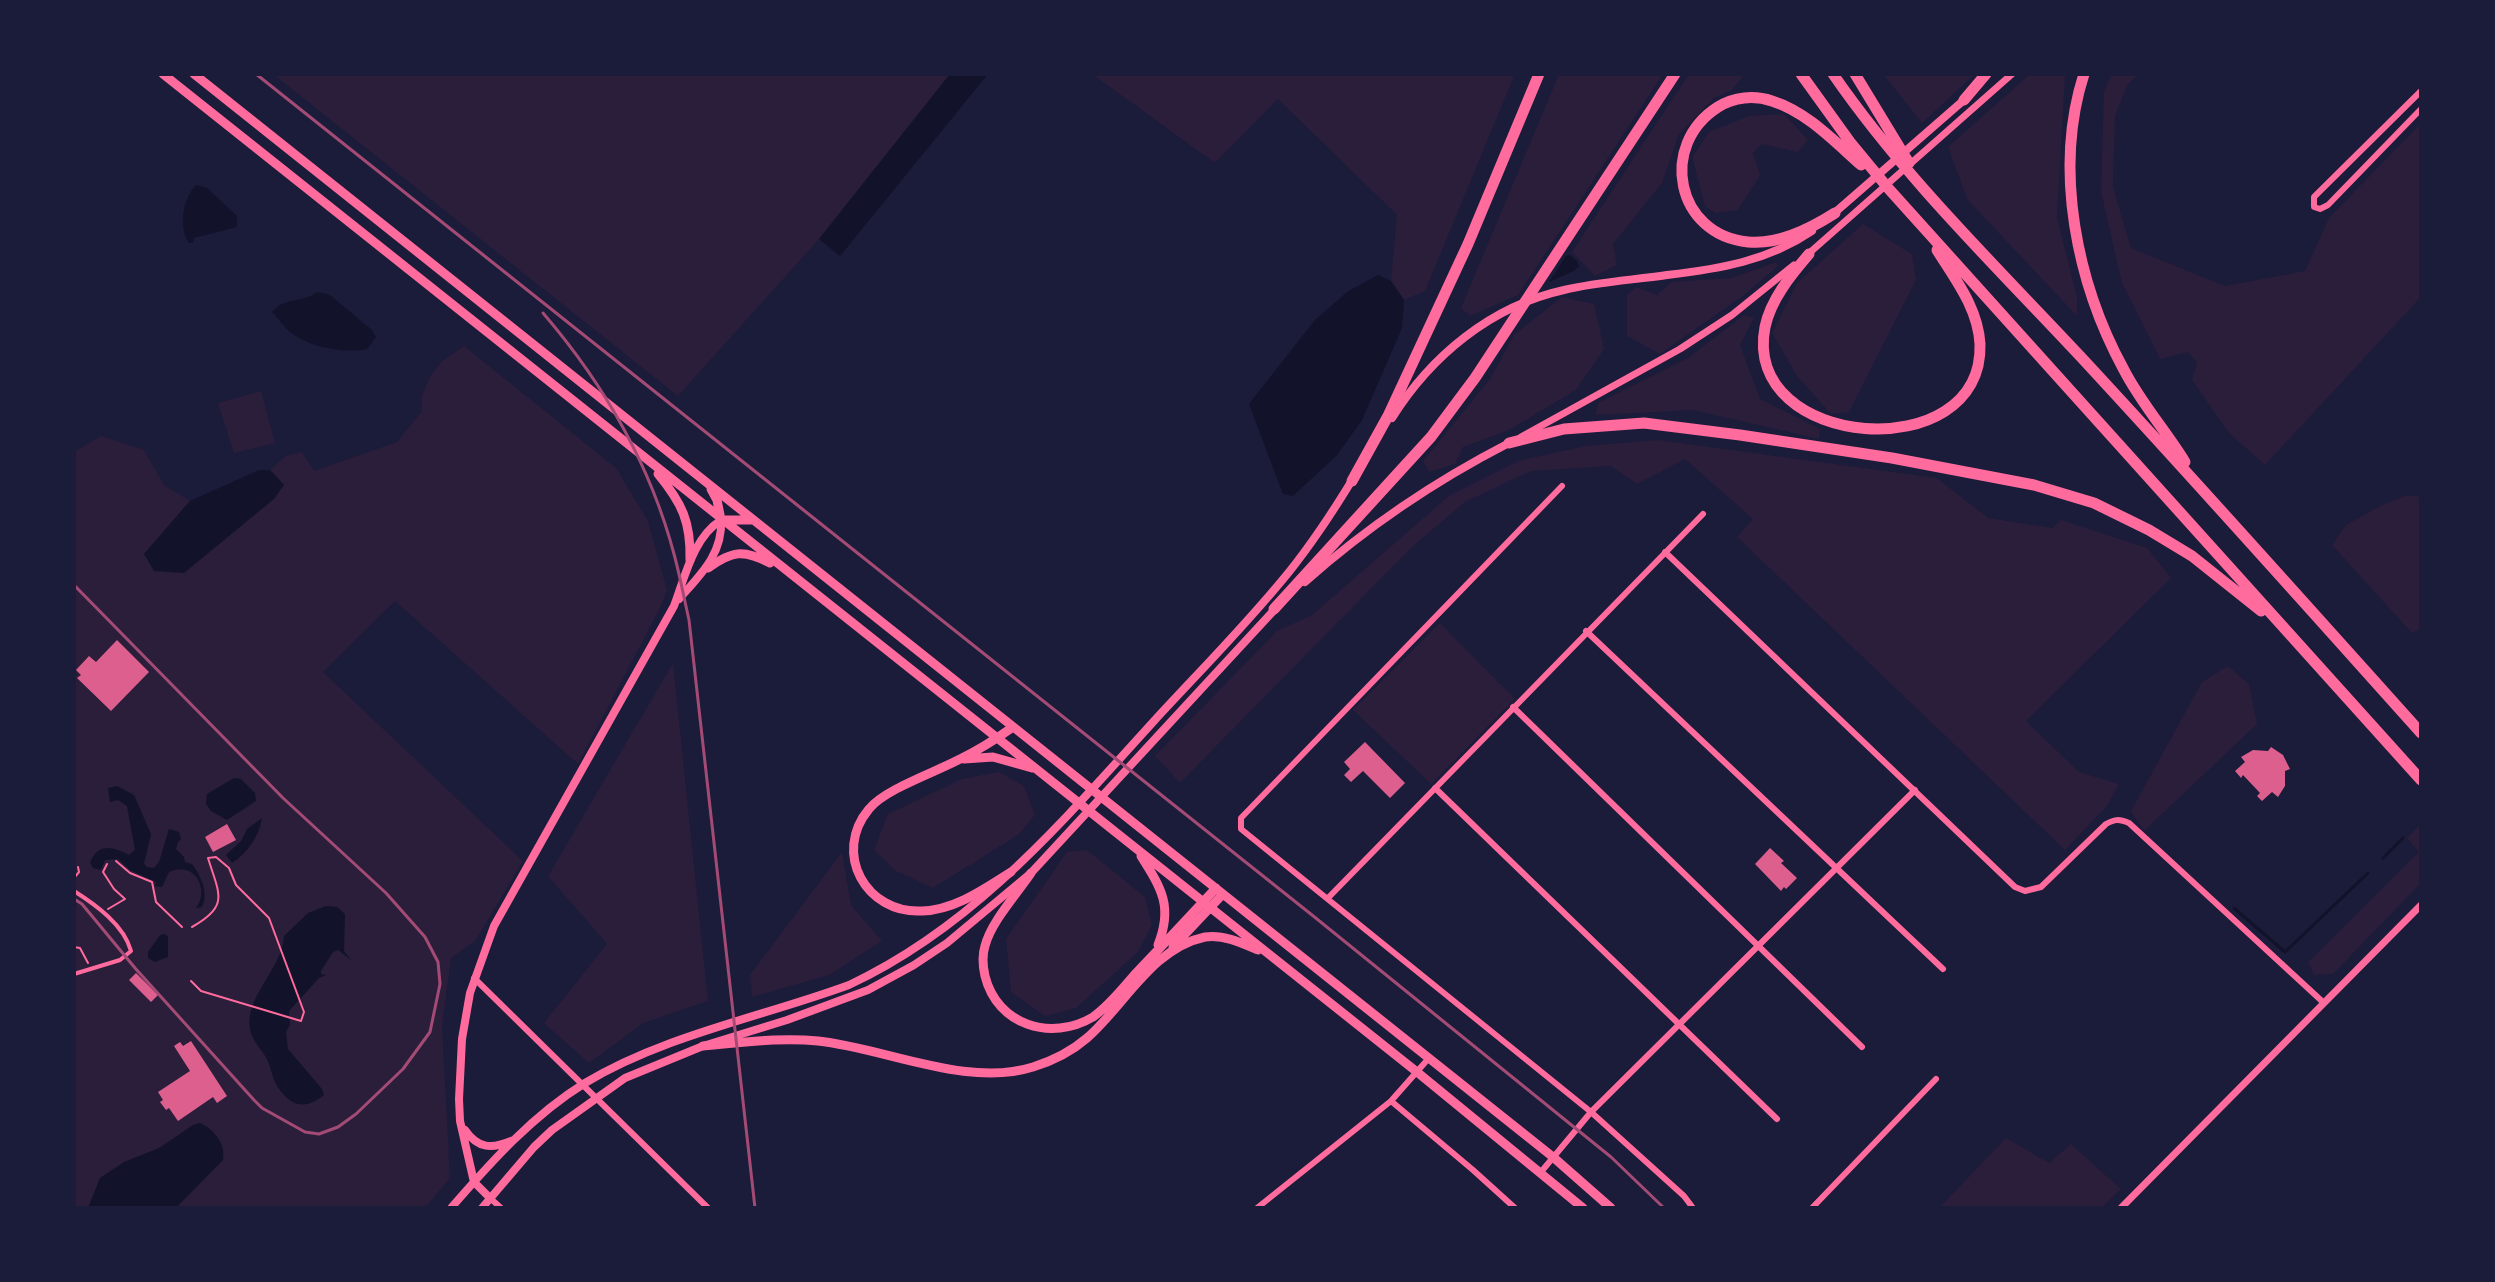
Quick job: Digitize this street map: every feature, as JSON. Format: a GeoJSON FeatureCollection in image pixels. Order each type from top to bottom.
{"type":"FeatureCollection","features":[{"type":"Feature","properties":{"kind":"highway"},"geometry":{"type":"LineString","coordinates":[[1352,481],[1388,416],[1468,244],[1539,74]]}},
{"type":"Feature","properties":{"kind":"highway"},"geometry":{"type":"LineString","coordinates":[[1274,609],[1431,437],[1501,341],[1675,74]]}},
{"type":"Feature","properties":{"kind":"highway"},"geometry":{"type":"LineString","coordinates":[[1801,74],[1844,135],[1888,188],[2421,780]]}},
{"type":"Feature","properties":{"kind":"highway"},"geometry":{"type":"LineString","coordinates":[[1833,74],[1880,137],[1926,190],[2201,486],[2421,733]]}},
{"type":"Feature","properties":{"kind":"highway"},"geometry":{"type":"LineString","coordinates":[[1855,74],[1926,190]]}},
{"type":"Feature","properties":{"kind":"highway"},"geometry":{"type":"LineString","coordinates":[[1964,100],[1986,74]]}},
{"type":"Feature","properties":{"kind":"highway"},"geometry":{"type":"LineString","coordinates":[[2084,74],[2074,120],[2071,171],[2075,224],[2089,287],[2098,315],[2125,372],[2201,486]]}},
{"type":"Feature","properties":{"kind":"highway"},"geometry":{"type":"LineString","coordinates":[[1835,213],[1800,231],[1769,241],[1740,240],[1718,232],[1696,214],[1683,188],[1681,160],[1690,135],[1712,111],[1725,103],[1741,98],[1772,101],[1806,118],[1888,188]]}},
{"type":"Feature","properties":{"kind":"highway"},"geometry":{"type":"LineString","coordinates":[[1809,254],[1781,291],[1765,326],[1765,359],[1777,386],[1796,404],[1836,424],[1872,428],[1908,426],[1940,415],[1961,397],[1974,375],[1980,347],[1969,303],[1919,223]]}},
{"type":"Feature","properties":{"kind":"highway"},"geometry":{"type":"LineString","coordinates":[[1509,443],[1564,429],[1644,423],[1892,458],[2034,485],[2094,503],[2168,541],[2192,556],[2290,634]]}},
{"type":"Feature","properties":{"kind":"main road"},"geometry":{"type":"LineString","coordinates":[[163,74],[1207,904],[1583,1208]]}},
{"type":"Feature","properties":{"kind":"main road"},"geometry":{"type":"LineString","coordinates":[[194,74],[1553,1157],[1611,1208]]}},
{"type":"Feature","properties":{"kind":"main road"},"geometry":{"type":"LineString","coordinates":[[200,103],[211,87]]}},
{"type":"Feature","properties":{"kind":"main road"},"geometry":{"type":"LineString","coordinates":[[215,116],[227,100]]}},
{"type":"Feature","properties":{"kind":"main road"},"geometry":{"type":"LineString","coordinates":[[451,1208],[516,1139],[555,1104],[584,1084],[640,1055],[800,1003],[877,972],[945,929],[1011,872],[1060,823],[1275,589],[1311,543],[1401,403],[1430,368],[1464,337],[1502,313],[1543,295],[1570,288],[1711,270],[1754,260],[1794,243],[1835,213],[1964,100]]}},
{"type":"Feature","properties":{"kind":"main road"},"geometry":{"type":"LineString","coordinates":[[465,315],[477,299]]}},
{"type":"Feature","properties":{"kind":"main road"},"geometry":{"type":"LineString","coordinates":[[1271,956],[1243,943],[1207,937],[1182,945],[1158,957],[1103,1008],[1074,1026],[1044,1029],[1011,1017],[987,985],[983,967],[984,946],[993,928],[1031,873],[1274,609],[1336,554],[1398,508],[1470,463],[1509,443]]}},
{"type":"Feature","properties":{"kind":"main road"},"geometry":{"type":"LineString","coordinates":[[646,459],[680,502],[691,538],[690,560]]}},
{"type":"Feature","properties":{"kind":"main road"},"geometry":{"type":"LineString","coordinates":[[708,568],[722,532],[717,500],[709,484]]}},
{"type":"Feature","properties":{"kind":"main road"},"geometry":{"type":"LineString","coordinates":[[490,1198],[474,1182],[460,1121],[459,1085],[462,1039],[470,993],[494,926],[674,606],[690,560],[706,533],[721,520],[753,520]]}},
{"type":"Feature","properties":{"kind":"main road"},"geometry":{"type":"LineString","coordinates":[[674,606],[708,568],[730,554],[752,554],[787,571]]}},
{"type":"Feature","properties":{"kind":"main road"},"geometry":{"type":"LineString","coordinates":[[1011,872],[954,905],[917,912],[884,901],[858,875],[852,843],[859,822],[871,806],[961,759],[1013,727]]}},
{"type":"Feature","properties":{"kind":"main road"},"geometry":{"type":"LineString","coordinates":[[961,759],[993,757],[1037,770]]}},
{"type":"Feature","properties":{"kind":"main road"},"geometry":{"type":"LineString","coordinates":[[1136,848],[1166,903],[1158,957]]}},
{"type":"Feature","properties":{"kind":"main road"},"geometry":{"type":"LineString","coordinates":[[482,1208],[534,1147],[596,1096],[644,1068],[868,990],[947,943],[1031,873]]}},
{"type":"Feature","properties":{"kind":"main road"},"geometry":{"type":"LineString","coordinates":[[703,1046],[781,1039],[820,1041],[968,1072],[1034,1067],[1061,1055],[1088,1037],[1219,891]]}},
{"type":"Feature","properties":{"kind":"main road"},"geometry":{"type":"LineString","coordinates":[[460,1121],[467,1134],[484,1147],[496,1147],[516,1139]]}},
{"type":"Feature","properties":{"kind":"street"},"geometry":{"type":"LineString","coordinates":[[1964,100],[1994,74]]}},
{"type":"Feature","properties":{"kind":"street"},"geometry":{"type":"LineString","coordinates":[[1509,443],[1655,364],[1732,315],[1809,254],[2012,74]]}},
{"type":"Feature","properties":{"kind":"street"},"geometry":{"type":"LineString","coordinates":[[2421,91],[2314,197],[2314,207],[2320,209],[2328,205],[2421,109]]}},
{"type":"Feature","properties":{"kind":"street"},"geometry":{"type":"LineString","coordinates":[[1562,486],[1241,818],[1241,829],[1591,1112],[1684,1196],[1693,1208]]}},
{"type":"Feature","properties":{"kind":"street"},"geometry":{"type":"LineString","coordinates":[[1328,898],[1703,514]]}},
{"type":"Feature","properties":{"kind":"street"},"geometry":{"type":"LineString","coordinates":[[1665,552],[2015,887],[2025,891],[2041,887],[2106,824],[2115,819],[2129,823],[2324,1003]]}},
{"type":"Feature","properties":{"kind":"street"},"geometry":{"type":"LineString","coordinates":[[1586,631],[1943,969]]}},
{"type":"Feature","properties":{"kind":"street"},"geometry":{"type":"LineString","coordinates":[[1513,707],[1862,1047]]}},
{"type":"Feature","properties":{"kind":"street"},"geometry":{"type":"LineString","coordinates":[[1435,788],[1777,1119]]}},
{"type":"Feature","properties":{"kind":"street"},"geometry":{"type":"LineString","coordinates":[[1541,1172],[1591,1112],[1915,790]]}},
{"type":"Feature","properties":{"kind":"street"},"geometry":{"type":"LineString","coordinates":[[74,891],[104,913],[126,939],[131,951],[120,960],[74,974]]}},
{"type":"Feature","properties":{"kind":"street"},"geometry":{"type":"LineString","coordinates":[[2122,1208],[2421,905]]}},
{"type":"Feature","properties":{"kind":"street"},"geometry":{"type":"LineString","coordinates":[[474,978],[708,1208]]}},
{"type":"Feature","properties":{"kind":"street"},"geometry":{"type":"LineString","coordinates":[[1257,1208],[1391,1101],[1429,1058]]}},
{"type":"Feature","properties":{"kind":"street"},"geometry":{"type":"LineString","coordinates":[[1812,1208],[1936,1079]]}},
{"type":"Feature","properties":{"kind":"street"},"geometry":{"type":"LineString","coordinates":[[1391,1101],[1515,1208]]}},
{"type":"Feature","properties":{"kind":"street"},"geometry":{"type":"LineString","coordinates":[[490,1198],[501,1208]]}},
{"type":"Feature","properties":{"kind":"path"},"geometry":{"type":"LineString","coordinates":[[191,981],[201,991],[301,1021],[304,1012],[269,918],[236,885],[233,874],[216,857],[208,858],[220,896],[215,911],[192,927]]}},
{"type":"Feature","properties":{"kind":"path"},"geometry":{"type":"LineString","coordinates":[[116,861],[130,873],[152,882],[156,902],[182,927]]}},
{"type":"Feature","properties":{"kind":"path"},"geometry":{"type":"LineString","coordinates":[[104,913],[125,899],[106,879],[103,872],[107,864]]}},
{"type":"Feature","properties":{"kind":"path"},"geometry":{"type":"LineString","coordinates":[[74,878],[79,872],[78,867]]}},
{"type":"Feature","properties":{"kind":"path"},"geometry":{"type":"LineString","coordinates":[[74,947],[80,948],[92,968]]}},
{"type":"Feature","properties":{"kind":"shaded area"},"geometry":{"type":"Polygon","coordinates":[[[273,74],[950,74],[819,239],[678,396],[273,74]]]}},
{"type":"Feature","properties":{"kind":"shaded area"},"geometry":{"type":"Polygon","coordinates":[[[950,74],[988,74],[840,256],[819,239],[950,74]]]}},
{"type":"Feature","properties":{"kind":"shaded area"},"geometry":{"type":"Polygon","coordinates":[[[1092,74],[1515,74],[1425,291],[1404,300],[1391,281],[1397,215],[1278,99],[1215,163],[1092,74]]]}},
{"type":"Feature","properties":{"kind":"shaded area"},"geometry":{"type":"Polygon","coordinates":[[[1559,74],[1663,74],[1518,295],[1470,316],[1461,308],[1559,74]]]}},
{"type":"Feature","properties":{"kind":"shaded area"},"geometry":{"type":"Polygon","coordinates":[[[1689,74],[1745,74],[1732,90],[1714,98],[1679,134],[1662,183],[1613,244],[1617,265],[1595,276],[1572,252],[1689,74]]]}},
{"type":"Feature","properties":{"kind":"shaded area"},"geometry":{"type":"Polygon","coordinates":[[[1883,74],[1975,74],[1922,123],[1883,74]]]}},
{"type":"Feature","properties":{"kind":"shaded area"},"geometry":{"type":"Polygon","coordinates":[[[2030,74],[2065,75],[2057,217],[2077,297],[2077,316],[1967,199],[1948,147],[2030,74]]]}},
{"type":"Feature","properties":{"kind":"shaded area"},"geometry":{"type":"Polygon","coordinates":[[[2112,74],[2139,74],[2128,84],[2115,116],[2113,187],[2131,248],[2225,286],[2305,271],[2329,218],[2421,123],[2421,297],[2265,465],[2229,433],[2192,380],[2197,362],[2188,352],[2160,359],[2122,283],[2101,192],[2104,91],[2112,74]]]}},
{"type":"Feature","properties":{"kind":"shaded area"},"geometry":{"type":"Polygon","coordinates":[[[1784,114],[1808,140],[1798,152],[1762,144],[1753,153],[1760,175],[1738,210],[1715,213],[1705,206],[1692,157],[1709,132],[1749,116],[1784,114]]]}},
{"type":"Feature","properties":{"kind":"shaded area"},"geometry":{"type":"Polygon","coordinates":[[[196,185],[207,188],[237,216],[237,227],[194,238],[193,243],[189,243],[183,221],[188,197],[196,185]]]}},
{"type":"Feature","properties":{"kind":"shaded area"},"geometry":{"type":"Polygon","coordinates":[[[1863,224],[1912,254],[1916,280],[1849,412],[1831,414],[1797,376],[1772,333],[1797,283],[1863,224]]]}},
{"type":"Feature","properties":{"kind":"shaded area"},"geometry":{"type":"Polygon","coordinates":[[[1570,255],[1579,266],[1549,282],[1566,256],[1570,255]]]}},
{"type":"Feature","properties":{"kind":"shaded area"},"geometry":{"type":"Polygon","coordinates":[[[1777,262],[1778,266],[1744,295],[1660,354],[1627,336],[1627,295],[1636,287],[1657,295],[1672,282],[1731,278],[1777,262]]]}},
{"type":"Feature","properties":{"kind":"shaded area"},"geometry":{"type":"Polygon","coordinates":[[[1378,275],[1391,281],[1404,300],[1402,328],[1362,420],[1337,455],[1293,496],[1283,494],[1249,404],[1315,320],[1347,292],[1378,275]]]}},
{"type":"Feature","properties":{"kind":"shaded area"},"geometry":{"type":"Polygon","coordinates":[[[317,292],[330,295],[372,330],[376,337],[367,349],[337,350],[316,345],[289,331],[272,312],[282,304],[317,292]]]}},
{"type":"Feature","properties":{"kind":"shaded area"},"geometry":{"type":"Polygon","coordinates":[[[1562,297],[1594,304],[1604,349],[1576,390],[1509,430],[1463,447],[1455,464],[1429,472],[1423,461],[1490,379],[1514,335],[1562,297]]]}},
{"type":"Feature","properties":{"kind":"shaded area"},"geometry":{"type":"Polygon","coordinates":[[[1744,315],[1754,318],[1740,345],[1760,399],[1820,429],[1819,439],[1693,410],[1596,415],[1598,403],[1688,358],[1744,315]]]}},
{"type":"Feature","properties":{"kind":"shaded area"},"geometry":{"type":"Polygon","coordinates":[[[464,346],[616,468],[648,521],[667,590],[578,764],[395,601],[323,672],[523,861],[475,941],[451,958],[442,1026],[450,1178],[425,1208],[74,1208],[74,452],[101,436],[144,450],[164,485],[190,501],[144,554],[284,484],[270,470],[286,456],[302,452],[314,471],[397,442],[422,411],[422,395],[431,375],[442,361],[464,346]]]}},
{"type":"Feature","properties":{"kind":"shaded area"},"geometry":{"type":"Polygon","coordinates":[[[261,391],[275,443],[234,453],[218,403],[261,391]]]}},
{"type":"Feature","properties":{"kind":"shaded area"},"geometry":{"type":"Polygon","coordinates":[[[1658,440],[1937,478],[1988,518],[2053,528],[2061,520],[2147,548],[2171,578],[2026,721],[2079,772],[2119,784],[2107,806],[2065,850],[1737,537],[1753,519],[1685,459],[1637,484],[1611,466],[1531,471],[1465,502],[1413,546],[1180,783],[1155,756],[1277,631],[1312,615],[1450,495],[1518,461],[1585,446],[1658,440]]]}},
{"type":"Feature","properties":{"kind":"shaded area"},"geometry":{"type":"Polygon","coordinates":[[[259,470],[270,470],[284,485],[274,499],[184,573],[154,571],[144,554],[190,501],[259,470]]]}},
{"type":"Feature","properties":{"kind":"shaded area"},"geometry":{"type":"Polygon","coordinates":[[[2407,495],[2421,497],[2421,628],[2412,633],[2332,545],[2346,525],[2407,495]]]}},
{"type":"Feature","properties":{"kind":"shaded area"},"geometry":{"type":"Polygon","coordinates":[[[1440,623],[1515,699],[1431,784],[1353,710],[1440,623]]]}},
{"type":"Feature","properties":{"kind":"shaded area"},"geometry":{"type":"Polygon","coordinates":[[[673,663],[708,1001],[643,1023],[589,1063],[544,1023],[607,944],[548,876],[673,663]]]}},
{"type":"Feature","properties":{"kind":"shaded area"},"geometry":{"type":"Polygon","coordinates":[[[2228,666],[2249,684],[2257,724],[2144,831],[2131,811],[2202,682],[2228,666]]]}},
{"type":"Feature","properties":{"kind":"shaded area"},"geometry":{"type":"Polygon","coordinates":[[[999,772],[1024,786],[1035,815],[1018,835],[933,888],[896,871],[874,850],[888,814],[962,779],[999,772]]]}},
{"type":"Feature","properties":{"kind":"shaded area"},"geometry":{"type":"Polygon","coordinates":[[[234,778],[241,779],[255,793],[256,801],[227,820],[211,811],[206,804],[207,794],[234,778]]]}},
{"type":"Feature","properties":{"kind":"shaded area"},"geometry":{"type":"Polygon","coordinates":[[[117,786],[134,795],[151,834],[144,864],[147,867],[154,868],[159,862],[169,829],[179,832],[181,839],[176,849],[185,862],[192,864],[201,879],[205,896],[202,907],[196,908],[201,893],[198,879],[186,870],[169,872],[162,887],[155,886],[156,882],[130,870],[118,859],[105,860],[101,870],[93,868],[90,863],[93,856],[102,849],[112,848],[129,855],[135,850],[127,806],[118,800],[110,802],[108,788],[117,786]]]}},
{"type":"Feature","properties":{"kind":"shaded area"},"geometry":{"type":"Polygon","coordinates":[[[262,818],[252,844],[232,863],[226,855],[241,841],[247,829],[262,818]]]}},
{"type":"Feature","properties":{"kind":"shaded area"},"geometry":{"type":"Polygon","coordinates":[[[2421,824],[2421,883],[2333,974],[2314,975],[2308,962],[2419,852],[2407,838],[2421,824]]]}},
{"type":"Feature","properties":{"kind":"shaded area"},"geometry":{"type":"Polygon","coordinates":[[[1087,850],[1145,897],[1152,925],[1138,952],[1076,1008],[1045,1016],[1011,992],[1006,939],[1067,852],[1087,850]]]}},
{"type":"Feature","properties":{"kind":"shaded area"},"geometry":{"type":"Polygon","coordinates":[[[842,852],[851,905],[882,941],[829,975],[752,997],[750,975],[842,852]]]}},
{"type":"Feature","properties":{"kind":"shaded area"},"geometry":{"type":"Polygon","coordinates":[[[326,906],[337,907],[345,914],[344,951],[351,960],[338,950],[333,952],[321,971],[326,975],[319,978],[289,1011],[290,1025],[286,1032],[288,1049],[324,1095],[301,1104],[291,1101],[278,1088],[267,1059],[252,1037],[250,1020],[257,996],[282,948],[284,936],[308,913],[326,906]]]}},
{"type":"Feature","properties":{"kind":"shaded area"},"geometry":{"type":"Polygon","coordinates":[[[160,935],[168,937],[168,957],[155,962],[148,958],[148,952],[160,935]]]}},
{"type":"Feature","properties":{"kind":"shaded area"},"geometry":{"type":"Polygon","coordinates":[[[200,1123],[218,1138],[223,1148],[223,1160],[176,1208],[88,1208],[100,1178],[124,1162],[159,1148],[200,1123]]]}},
{"type":"Feature","properties":{"kind":"shaded area"},"geometry":{"type":"Polygon","coordinates":[[[2006,1138],[2049,1163],[2071,1144],[2121,1189],[2101,1208],[1939,1208],[2006,1138]]]}},
{"type":"Feature","properties":{"kind":"building"},"geometry":{"type":"Polygon","coordinates":[[[117,640],[149,672],[111,711],[77,678],[81,675],[76,670],[89,656],[96,662],[117,640]]]}},
{"type":"Feature","properties":{"kind":"building"},"geometry":{"type":"Polygon","coordinates":[[[1365,742],[1405,783],[1390,798],[1363,771],[1351,782],[1344,775],[1350,769],[1344,762],[1365,742]]]}},
{"type":"Feature","properties":{"kind":"building"},"geometry":{"type":"Polygon","coordinates":[[[2271,747],[2283,755],[2290,769],[2285,771],[2285,786],[2278,797],[2272,792],[2262,801],[2257,796],[2260,793],[2235,771],[2245,762],[2241,757],[2253,750],[2268,751],[2271,747]]]}},
{"type":"Feature","properties":{"kind":"building"},"geometry":{"type":"Polygon","coordinates":[[[227,824],[236,840],[213,852],[205,837],[227,824]]]}},
{"type":"Feature","properties":{"kind":"building"},"geometry":{"type":"Polygon","coordinates":[[[1770,848],[1797,878],[1781,891],[1755,864],[1770,848]]]}},
{"type":"Feature","properties":{"kind":"building"},"geometry":{"type":"Polygon","coordinates":[[[136,973],[158,995],[151,1002],[129,980],[136,973]]]}},
{"type":"Feature","properties":{"kind":"building"},"geometry":{"type":"Polygon","coordinates":[[[191,1041],[227,1096],[217,1103],[213,1097],[178,1121],[169,1108],[166,1110],[160,1102],[163,1100],[158,1092],[190,1071],[174,1046],[180,1042],[183,1046],[191,1041]]]}},
{"type":"Feature","properties":{"kind":"waterway"},"geometry":{"type":"LineString","coordinates":[[2383,858],[2403,838]]}},
{"type":"Feature","properties":{"kind":"waterway"},"geometry":{"type":"LineString","coordinates":[[2234,908],[2285,952],[2368,873]]}},
{"type":"Feature","properties":{"kind":"railway"},"geometry":{"type":"LineString","coordinates":[[256,74],[1312,915],[1611,1157],[1664,1208]]}},
{"type":"Feature","properties":{"kind":"railway"},"geometry":{"type":"LineString","coordinates":[[543,313],[585,368],[622,426],[652,488],[678,570],[689,620],[755,1208]]}},
{"type":"Feature","properties":{"kind":"railway"},"geometry":{"type":"LineString","coordinates":[[74,585],[283,798],[386,893],[425,937],[438,962],[440,984],[430,1032],[403,1069],[356,1114],[338,1127],[319,1134],[305,1132],[262,1108],[254,1100],[82,904],[74,899]]}}]}
